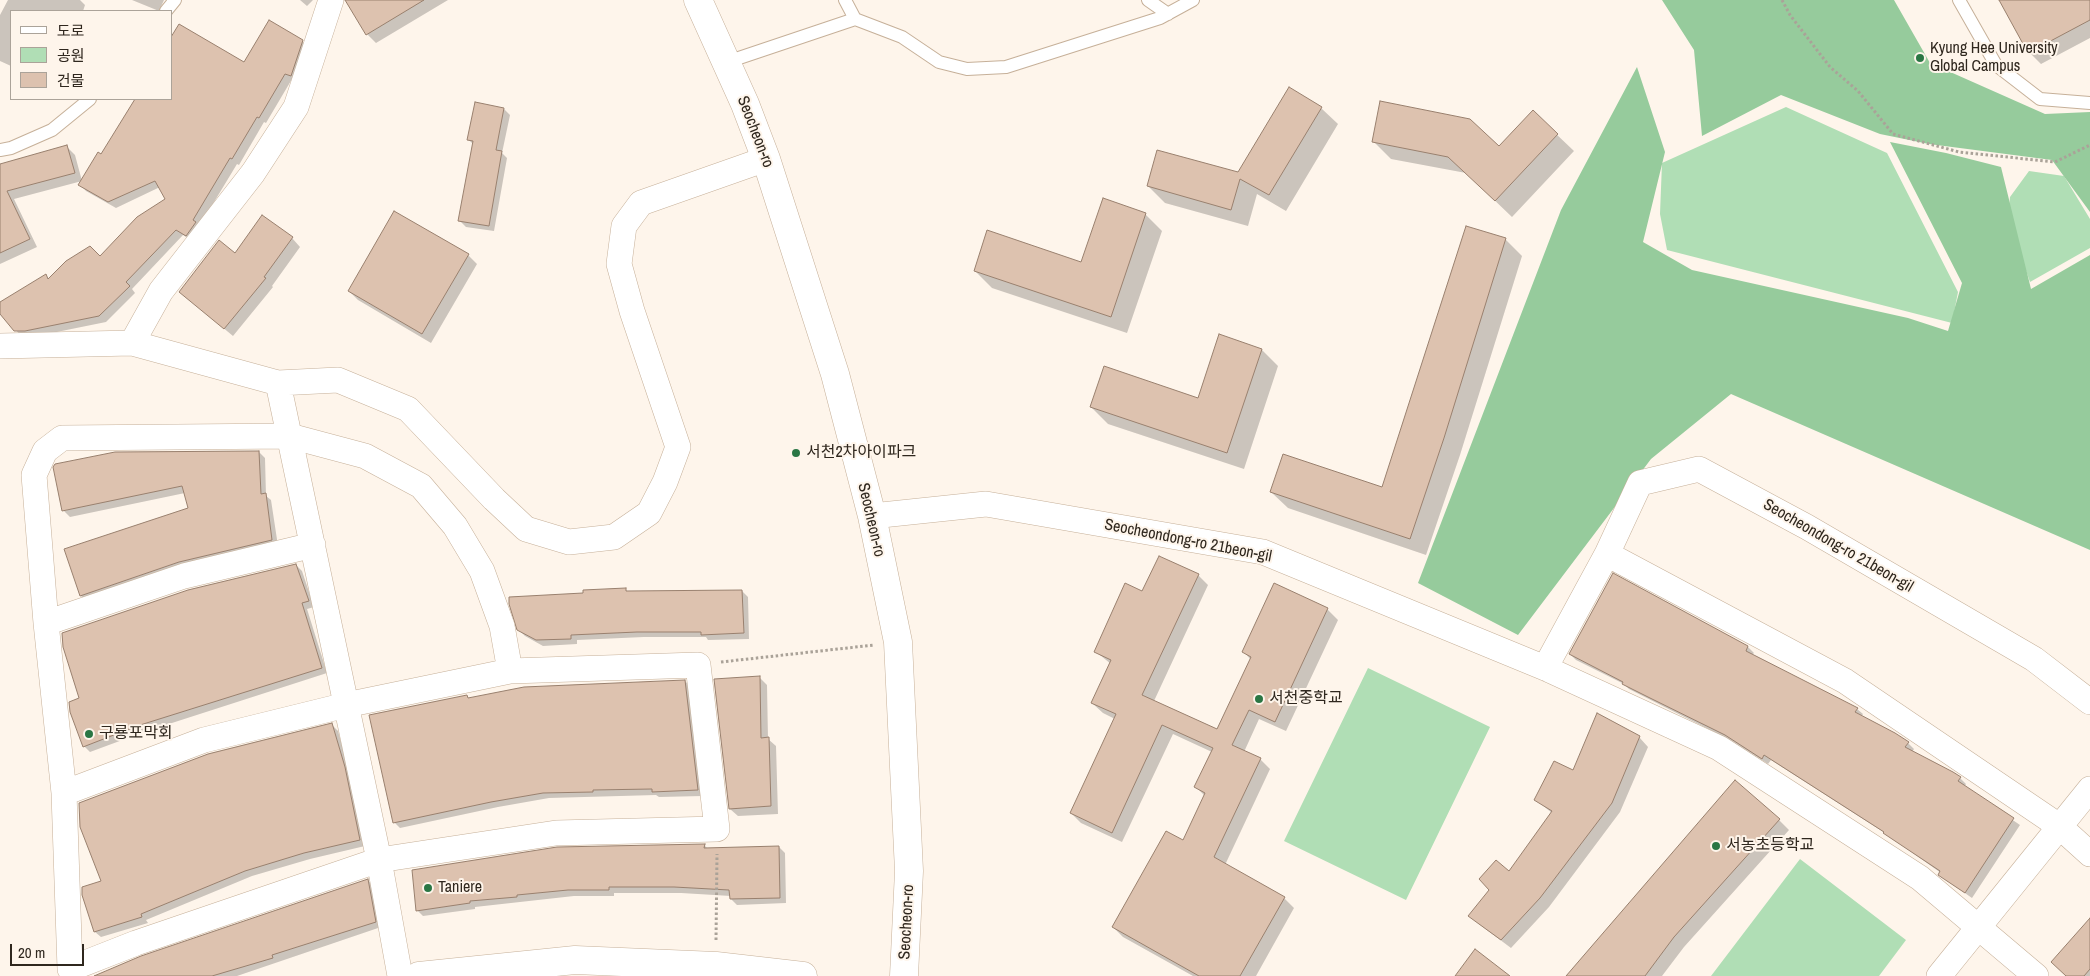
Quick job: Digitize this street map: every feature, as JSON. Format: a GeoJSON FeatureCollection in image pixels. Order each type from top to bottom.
{"type":"FeatureCollection","features":[{"type":"Feature","properties":{"kind":"street"},"geometry":{"type":"LineString","coordinates":[[132,343],[161,291],[253,173],[296,107],[331,0]]}},
{"type":"Feature","properties":{"kind":"street","name":"Seocheon-ro"},"geometry":{"type":"LineString","coordinates":[[703,11],[727,62],[766,159],[834,374],[872,516],[898,642],[909,871],[904,976]]}},
{"type":"Feature","properties":{"kind":"street"},"geometry":{"type":"LineString","coordinates":[[0,346],[132,343],[278,383],[338,380],[408,409],[494,499],[526,529],[569,542],[614,537],[649,513],[665,482],[678,447],[632,311],[619,264],[624,226],[642,203],[766,159]]}},
{"type":"Feature","properties":{"kind":"street"},"geometry":{"type":"LineString","coordinates":[[278,383],[379,860],[400,976]]}},
{"type":"Feature","properties":{"kind":"street"},"geometry":{"type":"LineString","coordinates":[[64,792],[204,740],[346,705],[510,671],[698,665],[717,829],[556,833],[379,860],[136,943],[70,973],[64,792],[46,623],[34,475],[45,451],[62,438],[290,436],[365,456],[421,486],[455,526],[482,571],[502,626],[510,671]]}},
{"type":"Feature","properties":{"kind":"street","name":"Seocheondong-ro 21beon-gil"},"geometry":{"type":"LineString","coordinates":[[1545,668],[1608,554],[1640,483],[1699,469],[1807,527],[2034,659],[2090,702]]}},
{"type":"Feature","properties":{"kind":"street","name":"Seocheondong-ro 21beon-gil"},"geometry":{"type":"LineString","coordinates":[[872,516],[986,504],[1263,552],[1545,668],[1719,748],[1920,878],[2036,976]]}},
{"type":"Feature","properties":{"kind":"street"},"geometry":{"type":"LineString","coordinates":[[46,623],[184,576],[313,545]]}},
{"type":"Feature","properties":{"kind":"street"},"geometry":{"type":"LineString","coordinates":[[1608,554],[1845,681],[2059,826],[2090,854]]}},
{"type":"Feature","properties":{"kind":"street"},"geometry":{"type":"LineString","coordinates":[[1940,976],[2090,789]]}},
{"type":"Feature","properties":{"kind":"street"},"geometry":{"type":"LineString","coordinates":[[419,976],[575,960],[716,966],[803,976]]}},
{"type":"Feature","properties":{"kind":"lane"},"geometry":{"type":"LineString","coordinates":[[167,10],[175,0]]}},
{"type":"Feature","properties":{"kind":"lane"},"geometry":{"type":"LineString","coordinates":[[845,0],[854,19]]}},
{"type":"Feature","properties":{"kind":"lane"},"geometry":{"type":"LineString","coordinates":[[1148,0],[1168,14]]}},
{"type":"Feature","properties":{"kind":"lane"},"geometry":{"type":"LineString","coordinates":[[727,62],[854,19],[902,37],[939,62],[967,69],[1006,67],[1168,14],[1193,0]]}},
{"type":"Feature","properties":{"kind":"lane"},"geometry":{"type":"LineString","coordinates":[[1959,0],[1996,65],[2040,99],[2090,103]]}},
{"type":"Feature","properties":{"kind":"lane"},"geometry":{"type":"LineString","coordinates":[[0,150],[11,148],[52,130],[89,100]]}},
{"type":"Feature","properties":{"kind":"path"},"geometry":{"type":"LineString","coordinates":[[1782,0],[1790,15],[1830,67],[1858,91],[1893,134],[1959,152],[2055,162],[2090,145]]}},
{"type":"Feature","properties":{"kind":"path"},"geometry":{"type":"LineString","coordinates":[[698,665],[898,642]]}},
{"type":"Feature","properties":{"kind":"path"},"geometry":{"type":"LineString","coordinates":[[716,966],[717,829]]}},
{"type":"Feature","properties":{"kind":"green space","name":"Kyung Hee University Global Campus"},"geometry":{"type":"Polygon","coordinates":[[[1662,0],[1894,0],[1930,63],[2045,114],[2090,112],[2090,212],[2052,160],[1929,144],[1880,134],[1781,95],[1702,136],[1694,50],[1662,0]]]}},
{"type":"Feature","properties":{"kind":"green space"},"geometry":{"type":"Polygon","coordinates":[[[1637,67],[1665,152],[1643,242],[1692,270],[1908,318],[1948,331],[1962,283],[1890,142],[1946,153],[2001,167],[2031,289],[2090,255],[2090,550],[1731,394],[1651,459],[1518,635],[1418,583],[1561,210],[1637,67]]]}},
{"type":"Feature","properties":{"kind":"green space"},"geometry":{"type":"Polygon","coordinates":[[[1786,107],[1887,153],[1958,292],[1952,323],[1667,250],[1660,214],[1662,163],[1786,107]]]}},
{"type":"Feature","properties":{"kind":"green space"},"geometry":{"type":"Polygon","coordinates":[[[2029,171],[2064,176],[2090,219],[2090,248],[2030,282],[2008,220],[2010,197],[2029,171]]]}},
{"type":"Feature","properties":{"kind":"green space"},"geometry":{"type":"Polygon","coordinates":[[[1368,668],[1490,727],[1406,900],[1284,841],[1368,668]]]}},
{"type":"Feature","properties":{"kind":"green space"},"geometry":{"type":"Polygon","coordinates":[[[1800,859],[1906,940],[1879,976],[1711,976],[1800,859]]]}},
{"type":"Feature","properties":{"kind":"building"},"geometry":{"type":"Polygon","coordinates":[[[345,0],[424,0],[366,35],[345,0]]]}},
{"type":"Feature","properties":{"kind":"building"},"geometry":{"type":"Polygon","coordinates":[[[1999,0],[2090,0],[2090,20],[2028,53],[1999,0]]]}},
{"type":"Feature","properties":{"kind":"building"},"geometry":{"type":"Polygon","coordinates":[[[269,20],[303,40],[291,76],[285,74],[259,118],[257,117],[232,159],[230,158],[193,220],[196,222],[186,236],[176,230],[126,282],[130,286],[99,316],[25,331],[14,331],[0,314],[0,302],[46,274],[48,279],[66,261],[90,246],[100,256],[137,217],[165,199],[155,181],[108,202],[78,185],[98,152],[101,154],[134,100],[172,100],[172,35],[179,24],[244,62],[269,20]]]}},
{"type":"Feature","properties":{"kind":"building"},"geometry":{"type":"Polygon","coordinates":[[[1289,87],[1322,107],[1269,195],[1240,179],[1231,210],[1147,186],[1157,150],[1238,172],[1289,87]]]}},
{"type":"Feature","properties":{"kind":"building"},"geometry":{"type":"Polygon","coordinates":[[[1380,101],[1470,119],[1499,146],[1533,110],[1558,134],[1495,201],[1448,157],[1372,142],[1380,101]]]}},
{"type":"Feature","properties":{"kind":"building"},"geometry":{"type":"Polygon","coordinates":[[[475,102],[504,108],[496,150],[502,151],[489,226],[458,221],[473,141],[467,140],[475,102]]]}},
{"type":"Feature","properties":{"kind":"building"},"geometry":{"type":"Polygon","coordinates":[[[67,145],[75,173],[7,191],[30,239],[0,253],[0,164],[67,145]]]}},
{"type":"Feature","properties":{"kind":"building"},"geometry":{"type":"Polygon","coordinates":[[[1103,198],[1146,213],[1111,317],[974,271],[987,230],[1081,262],[1103,198]]]}},
{"type":"Feature","properties":{"kind":"building"},"geometry":{"type":"Polygon","coordinates":[[[394,211],[469,254],[422,334],[348,291],[394,211]]]}},
{"type":"Feature","properties":{"kind":"building"},"geometry":{"type":"Polygon","coordinates":[[[262,215],[293,237],[264,277],[266,278],[224,329],[179,292],[219,240],[235,253],[262,215]]]}},
{"type":"Feature","properties":{"kind":"building"},"geometry":{"type":"Polygon","coordinates":[[[1466,226],[1506,238],[1444,438],[1410,539],[1270,492],[1283,454],[1382,487],[1466,226]]]}},
{"type":"Feature","properties":{"kind":"building"},"geometry":{"type":"Polygon","coordinates":[[[1219,334],[1262,349],[1227,453],[1090,407],[1104,366],[1198,398],[1219,334]]]}},
{"type":"Feature","properties":{"kind":"building"},"geometry":{"type":"Polygon","coordinates":[[[259,451],[261,494],[266,493],[272,540],[179,562],[80,596],[64,549],[188,508],[182,486],[62,511],[53,467],[55,464],[115,452],[259,451]]]}},
{"type":"Feature","properties":{"kind":"building","name":"서천중학교"},"geometry":{"type":"Polygon","coordinates":[[[1159,556],[1199,574],[1142,695],[1217,729],[1251,657],[1242,652],[1274,583],[1328,608],[1275,722],[1249,710],[1232,745],[1261,758],[1214,857],[1285,897],[1240,976],[1199,976],[1112,927],[1166,831],[1183,840],[1205,793],[1194,787],[1213,748],[1162,725],[1112,833],[1070,813],[1116,714],[1091,703],[1111,660],[1094,652],[1125,583],[1142,591],[1159,556]]]}},
{"type":"Feature","properties":{"kind":"building"},"geometry":{"type":"Polygon","coordinates":[[[296,564],[309,601],[302,603],[322,668],[137,726],[83,747],[70,712],[69,702],[79,698],[63,647],[62,633],[188,590],[296,564]]]}},
{"type":"Feature","properties":{"kind":"building"},"geometry":{"type":"Polygon","coordinates":[[[1613,573],[1748,646],[1746,651],[1858,708],[1855,712],[1909,742],[1905,747],[1961,777],[1958,781],[2014,818],[1965,893],[1938,875],[1940,871],[1884,832],[1764,755],[1762,759],[1725,735],[1622,684],[1623,682],[1569,654],[1613,573]]]}},
{"type":"Feature","properties":{"kind":"building"},"geometry":{"type":"Polygon","coordinates":[[[626,588],[626,591],[742,590],[744,633],[701,635],[701,632],[637,632],[571,635],[571,639],[536,640],[517,630],[509,604],[509,597],[583,593],[583,590],[626,588]]]}},
{"type":"Feature","properties":{"kind":"building"},"geometry":{"type":"Polygon","coordinates":[[[760,676],[761,738],[769,737],[771,806],[729,809],[714,679],[760,676]]]}},
{"type":"Feature","properties":{"kind":"building"},"geometry":{"type":"Polygon","coordinates":[[[685,680],[698,790],[652,792],[652,789],[593,790],[593,792],[543,793],[393,823],[369,715],[467,695],[468,698],[524,687],[685,680]]]}},
{"type":"Feature","properties":{"kind":"building"},"geometry":{"type":"Polygon","coordinates":[[[1597,713],[1640,736],[1612,803],[1540,898],[1501,940],[1468,916],[1489,890],[1479,879],[1496,860],[1509,871],[1552,811],[1534,800],[1554,761],[1573,770],[1597,713]]]}},
{"type":"Feature","properties":{"kind":"building"},"geometry":{"type":"Polygon","coordinates":[[[332,723],[345,767],[360,840],[304,853],[245,871],[141,914],[142,917],[94,932],[82,895],[82,887],[101,881],[80,827],[79,803],[208,754],[332,723]]]}},
{"type":"Feature","properties":{"kind":"building"},"geometry":{"type":"Polygon","coordinates":[[[1735,780],[1780,819],[1674,937],[1645,976],[1566,976],[1735,780]]]}},
{"type":"Feature","properties":{"kind":"building"},"geometry":{"type":"Polygon","coordinates":[[[705,844],[704,848],[779,846],[780,898],[730,899],[729,890],[674,887],[609,887],[609,890],[568,890],[517,895],[517,897],[470,901],[470,903],[416,911],[412,870],[557,847],[705,844]]]}},
{"type":"Feature","properties":{"kind":"building"},"geometry":{"type":"Polygon","coordinates":[[[368,879],[376,922],[272,955],[273,958],[212,976],[94,976],[141,956],[368,879]]]}},
{"type":"Feature","properties":{"kind":"building"},"geometry":{"type":"Polygon","coordinates":[[[2090,918],[2090,969],[2084,976],[2066,976],[2051,962],[2090,918]]]}},
{"type":"Feature","properties":{"kind":"building"},"geometry":{"type":"Polygon","coordinates":[[[1475,949],[1510,976],[1455,976],[1475,949]]]}},
{"type":"Feature","properties":{"kind":"place","name":"Kyung Hee University Global Campus"},"geometry":{"type":"Point","coordinates":[1920,58]}},
{"type":"Feature","properties":{"kind":"place","name":"서천2차아이파크"},"geometry":{"type":"Point","coordinates":[796,453]}},
{"type":"Feature","properties":{"kind":"place","name":"서천중학교"},"geometry":{"type":"Point","coordinates":[1259,699]}},
{"type":"Feature","properties":{"kind":"place","name":"구룡포막회"},"geometry":{"type":"Point","coordinates":[89,734]}},
{"type":"Feature","properties":{"kind":"place","name":"서농초등학교"},"geometry":{"type":"Point","coordinates":[1716,846]}},
{"type":"Feature","properties":{"kind":"place","name":"Taniere"},"geometry":{"type":"Point","coordinates":[428,888]}}]}
